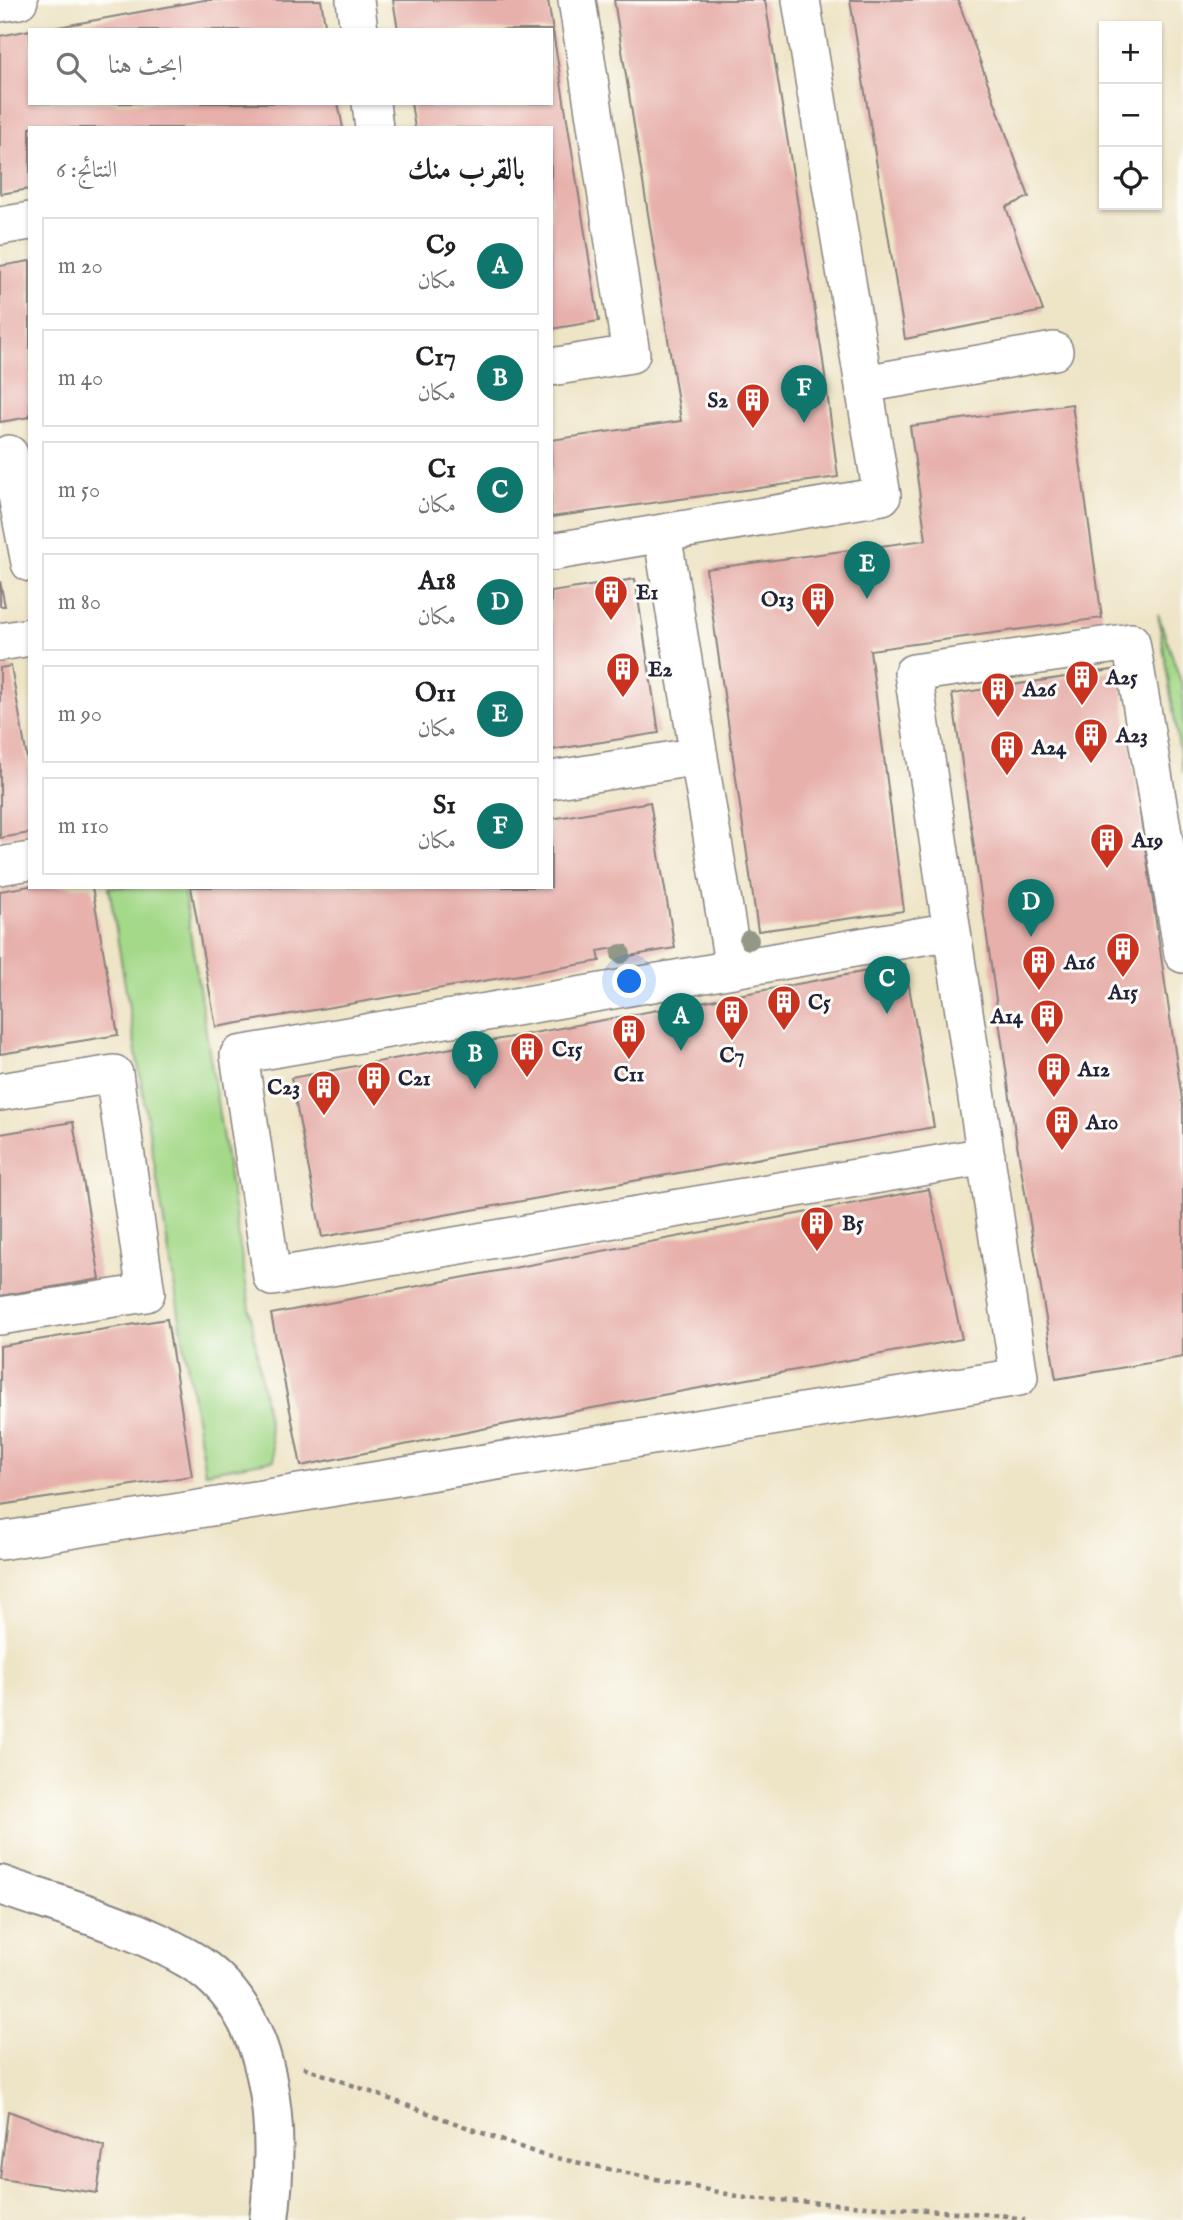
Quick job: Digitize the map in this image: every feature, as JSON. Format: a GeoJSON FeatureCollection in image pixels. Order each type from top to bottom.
{"type":"FeatureCollection","features":[{"type":"Feature","properties":{"kind":"street"},"geometry":{"type":"LineString","coordinates":[[0,3],[19,0]]}},
{"type":"Feature","properties":{"kind":"street"},"geometry":{"type":"LineString","coordinates":[[355,0],[359,28]]}},
{"type":"Feature","properties":{"kind":"street"},"geometry":{"type":"LineString","coordinates":[[553,367],[631,354],[577,0]]}},
{"type":"Feature","properties":{"kind":"street"},"geometry":{"type":"LineString","coordinates":[[553,552],[882,496],[801,0]]}},
{"type":"Feature","properties":{"kind":"street"},"geometry":{"type":"LineString","coordinates":[[371,105],[374,126]]}},
{"type":"Feature","properties":{"kind":"street"},"geometry":{"type":"LineString","coordinates":[[0,226],[28,221]]}},
{"type":"Feature","properties":{"kind":"street"},"geometry":{"type":"LineString","coordinates":[[863,384],[1054,351]]}},
{"type":"Feature","properties":{"kind":"street"},"geometry":{"type":"LineString","coordinates":[[13,454],[28,550]]}},
{"type":"Feature","properties":{"kind":"street"},"geometry":{"type":"LineString","coordinates":[[662,533],[734,969]]}},
{"type":"Feature","properties":{"kind":"street"},"geometry":{"type":"LineString","coordinates":[[0,642],[28,637]]}},
{"type":"Feature","properties":{"kind":"street"},"geometry":{"type":"LineString","coordinates":[[0,1541],[1019,1377],[913,673],[1131,642],[1183,954]]}},
{"type":"Feature","properties":{"kind":"street"},"geometry":{"type":"LineString","coordinates":[[553,780],[699,756]]}},
{"type":"Feature","properties":{"kind":"street"},"geometry":{"type":"LineString","coordinates":[[0,866],[28,861]]}},
{"type":"Feature","properties":{"kind":"street"},"geometry":{"type":"LineString","coordinates":[[952,931],[239,1055],[272,1277],[986,1156]]}},
{"type":"Feature","properties":{"kind":"street"},"geometry":{"type":"LineString","coordinates":[[0,1092],[114,1074],[146,1293],[0,1316]]}},
{"type":"Feature","properties":{"kind":"street"},"geometry":{"type":"LineString","coordinates":[[0,1885],[123,1929],[189,1959],[230,1996],[247,2023],[267,2080],[274,2135],[269,2220]]}},
{"type":"Feature","properties":{"kind":"path"},"geometry":{"type":"LineString","coordinates":[[259,2051],[542,2155],[746,2197],[1001,2215],[1025,2220]]}},
{"type":"Feature","properties":{"kind":"green space"},"geometry":{"type":"Polygon","coordinates":[[[1158,614],[1183,688],[1183,773],[1158,614]]]}},
{"type":"Feature","properties":{"kind":"green space"},"geometry":{"type":"Polygon","coordinates":[[[109,889],[183,889],[274,1460],[205,1472],[109,889]]]}},
{"type":"Feature","properties":{"kind":"building"},"geometry":{"type":"Polygon","coordinates":[[[204,0],[321,0],[326,28],[53,28],[204,0]]]}},
{"type":"Feature","properties":{"kind":"building"},"geometry":{"type":"Polygon","coordinates":[[[393,0],[548,0],[552,28],[398,28],[393,0]]]}},
{"type":"Feature","properties":{"kind":"building"},"geometry":{"type":"Polygon","coordinates":[[[614,0],[765,0],[823,361],[838,477],[553,517],[553,440],[681,421],[614,0]]]}},
{"type":"Feature","properties":{"kind":"building"},"geometry":{"type":"Polygon","coordinates":[[[850,0],[958,0],[1029,197],[1006,207],[1043,311],[905,339],[850,0]]]}},
{"type":"Feature","properties":{"kind":"building"},"geometry":{"type":"Polygon","coordinates":[[[28,30],[28,105],[338,105],[343,126],[28,126],[28,189],[0,194],[0,36],[28,30]]]}},
{"type":"Feature","properties":{"kind":"building"},"geometry":{"type":"Polygon","coordinates":[[[553,31],[599,321],[553,329],[553,126],[415,126],[411,105],[553,105],[553,31]]]}},
{"type":"Feature","properties":{"kind":"building"},"geometry":{"type":"Polygon","coordinates":[[[28,261],[28,417],[0,422],[0,266],[28,261]]]}},
{"type":"Feature","properties":{"kind":"building"},"geometry":{"type":"Polygon","coordinates":[[[1072,404],[1102,618],[870,650],[904,911],[758,931],[706,569],[926,540],[910,426],[1072,404]]]}},
{"type":"Feature","properties":{"kind":"building"},"geometry":{"type":"Polygon","coordinates":[[[635,579],[659,733],[553,750],[553,592],[635,579]]]}},
{"type":"Feature","properties":{"kind":"building"},"geometry":{"type":"Polygon","coordinates":[[[0,581],[5,606],[0,606],[0,581]]]}},
{"type":"Feature","properties":{"kind":"building"},"geometry":{"type":"Polygon","coordinates":[[[11,666],[28,764],[28,833],[0,838],[0,668],[11,666]]]}},
{"type":"Feature","properties":{"kind":"building"},"geometry":{"type":"Polygon","coordinates":[[[1119,669],[1183,1106],[1183,1357],[1056,1379],[1015,1132],[952,694],[1119,669]]]}},
{"type":"Feature","properties":{"kind":"building"},"geometry":{"type":"Polygon","coordinates":[[[650,802],[675,948],[629,956],[627,946],[598,951],[600,961],[216,1027],[191,889],[553,889],[553,819],[650,802]]]}},
{"type":"Feature","properties":{"kind":"building"},"geometry":{"type":"Polygon","coordinates":[[[28,886],[28,889],[92,889],[118,1035],[0,1054],[0,891],[28,886]]]}},
{"type":"Feature","properties":{"kind":"building"},"geometry":{"type":"Polygon","coordinates":[[[905,964],[934,1127],[322,1237],[291,1078],[905,964]]]}},
{"type":"Feature","properties":{"kind":"building"},"geometry":{"type":"Polygon","coordinates":[[[73,1122],[100,1279],[0,1296],[0,1134],[73,1122]]]}},
{"type":"Feature","properties":{"kind":"building"},"geometry":{"type":"Polygon","coordinates":[[[929,1189],[962,1339],[507,1424],[301,1466],[271,1314],[929,1189]]]}},
{"type":"Feature","properties":{"kind":"building"},"geometry":{"type":"Polygon","coordinates":[[[167,1319],[192,1476],[0,1505],[0,1346],[167,1319]]]}},
{"type":"Feature","properties":{"kind":"building"},"geometry":{"type":"Polygon","coordinates":[[[8,2111],[104,2146],[97,2193],[0,2179],[8,2111]]]}},
{"type":"Feature","properties":{"kind":"place","name":"S1"},"geometry":{"type":"Point","coordinates":[804,423]}},
{"type":"Feature","properties":{"kind":"place","name":"S2"},"geometry":{"type":"Point","coordinates":[753,430]}},
{"type":"Feature","properties":{"kind":"place","name":"O11"},"geometry":{"type":"Point","coordinates":[867,599]}},
{"type":"Feature","properties":{"kind":"place","name":"E1"},"geometry":{"type":"Point","coordinates":[611,622]}},
{"type":"Feature","properties":{"kind":"place","name":"O13"},"geometry":{"type":"Point","coordinates":[818,629]}},
{"type":"Feature","properties":{"kind":"place","name":"E2"},"geometry":{"type":"Point","coordinates":[623,699]}},
{"type":"Feature","properties":{"kind":"place","name":"A25"},"geometry":{"type":"Point","coordinates":[1082,707]}},
{"type":"Feature","properties":{"kind":"place","name":"A26"},"geometry":{"type":"Point","coordinates":[998,719]}},
{"type":"Feature","properties":{"kind":"place","name":"A23"},"geometry":{"type":"Point","coordinates":[1091,765]}},
{"type":"Feature","properties":{"kind":"place","name":"A24"},"geometry":{"type":"Point","coordinates":[1007,777]}},
{"type":"Feature","properties":{"kind":"place","name":"A19"},"geometry":{"type":"Point","coordinates":[1107,870]}},
{"type":"Feature","properties":{"kind":"place","name":"A18"},"geometry":{"type":"Point","coordinates":[1031,937]}},
{"type":"Feature","properties":{"kind":"place","name":"A15"},"geometry":{"type":"Point","coordinates":[1123,979]}},
{"type":"Feature","properties":{"kind":"place","name":"A16"},"geometry":{"type":"Point","coordinates":[1039,992]}},
{"type":"Feature","properties":{"kind":"place","name":"C1"},"geometry":{"type":"Point","coordinates":[887,1014]}},
{"type":"Feature","properties":{"kind":"place","name":"C5"},"geometry":{"type":"Point","coordinates":[784,1032]}},
{"type":"Feature","properties":{"kind":"place","name":"C7"},"geometry":{"type":"Point","coordinates":[732,1042]}},
{"type":"Feature","properties":{"kind":"place","name":"A14"},"geometry":{"type":"Point","coordinates":[1047,1046]}},
{"type":"Feature","properties":{"kind":"place","name":"C9"},"geometry":{"type":"Point","coordinates":[681,1051]}},
{"type":"Feature","properties":{"kind":"place","name":"C11"},"geometry":{"type":"Point","coordinates":[629,1061]}},
{"type":"Feature","properties":{"kind":"place","name":"C15"},"geometry":{"type":"Point","coordinates":[527,1079]}},
{"type":"Feature","properties":{"kind":"place","name":"C17"},"geometry":{"type":"Point","coordinates":[475,1089]}},
{"type":"Feature","properties":{"kind":"place","name":"A12"},"geometry":{"type":"Point","coordinates":[1054,1099]}},
{"type":"Feature","properties":{"kind":"place","name":"C21"},"geometry":{"type":"Point","coordinates":[374,1108]}},
{"type":"Feature","properties":{"kind":"place","name":"C23"},"geometry":{"type":"Point","coordinates":[324,1117]}},
{"type":"Feature","properties":{"kind":"place","name":"A10"},"geometry":{"type":"Point","coordinates":[1062,1152]}},
{"type":"Feature","properties":{"kind":"place","name":"B5"},"geometry":{"type":"Point","coordinates":[817,1253]}}]}
